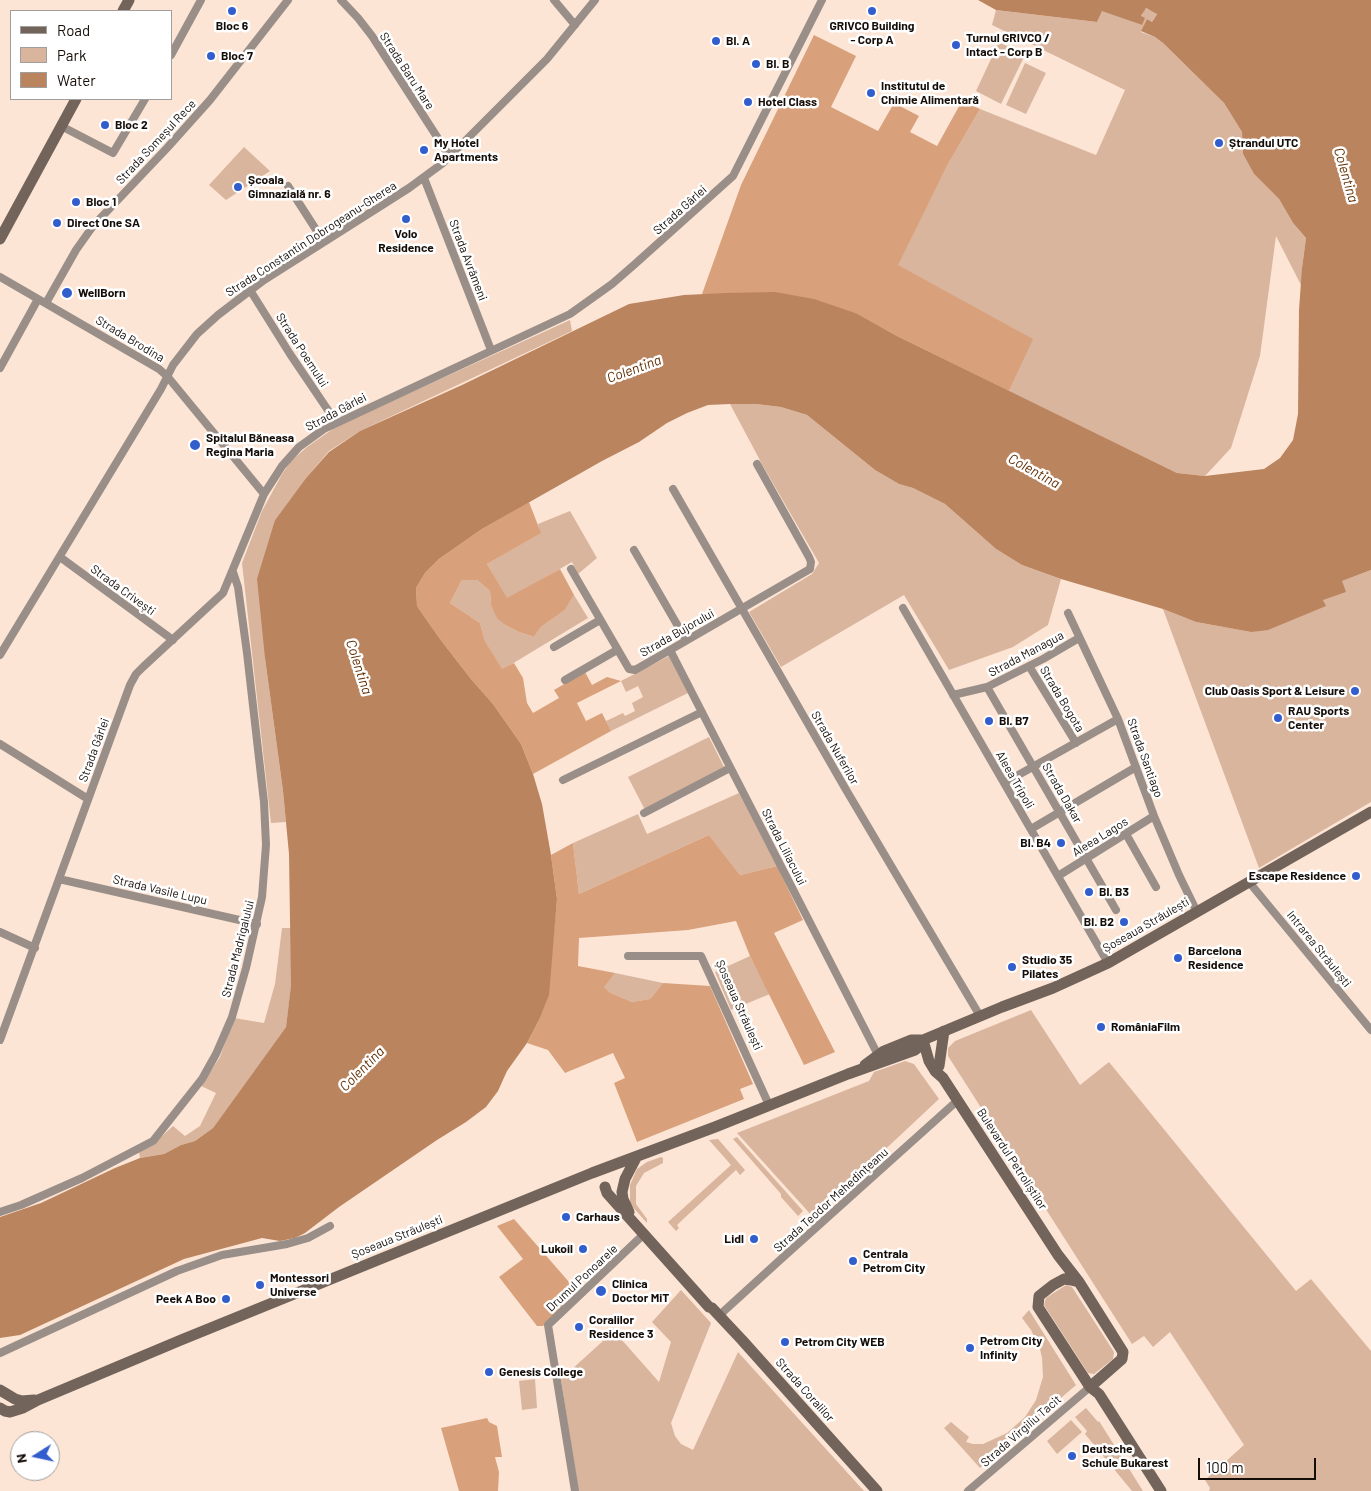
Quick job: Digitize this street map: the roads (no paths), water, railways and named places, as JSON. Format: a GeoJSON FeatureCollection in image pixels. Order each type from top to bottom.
{"type":"FeatureCollection","features":[{"type":"Feature","properties":{"kind":"street"},"geometry":{"type":"LineString","coordinates":[[172,53],[201,0]]}},
{"type":"Feature","properties":{"kind":"street","name":"Strada Someșul Rece"},"geometry":{"type":"LineString","coordinates":[[46,304],[76,250],[93,226],[210,100],[288,0]]}},
{"type":"Feature","properties":{"kind":"street","name":"Strada Baru Mare"},"geometry":{"type":"LineString","coordinates":[[341,0],[372,36],[450,157]]}},
{"type":"Feature","properties":{"kind":"street"},"geometry":{"type":"LineString","coordinates":[[554,0],[575,25]]}},
{"type":"Feature","properties":{"kind":"street","name":"Strada Constantin Dobrogeanu-Gherea"},"geometry":{"type":"LineString","coordinates":[[0,655],[162,389],[167,376],[197,334],[250,290],[424,178],[450,157],[547,59],[595,0]]}},
{"type":"Feature","properties":{"kind":"street","name":"Strada Gârlei"},"geometry":{"type":"LineString","coordinates":[[0,1040],[130,685],[136,674],[143,667],[223,593],[264,494],[282,466],[299,447],[336,422],[564,317],[612,284],[727,182],[736,171],[822,0]]}},
{"type":"Feature","properties":{"kind":"street"},"geometry":{"type":"LineString","coordinates":[[0,239],[75,100]]}},
{"type":"Feature","properties":{"kind":"street"},"geometry":{"type":"LineString","coordinates":[[61,126],[113,152],[144,100]]}},
{"type":"Feature","properties":{"kind":"street","name":"Strada Avrămeni"},"geometry":{"type":"LineString","coordinates":[[424,178],[491,350]]}},
{"type":"Feature","properties":{"kind":"street"},"geometry":{"type":"LineString","coordinates":[[288,186],[324,242]]}},
{"type":"Feature","properties":{"kind":"street","name":"Strada Brodina"},"geometry":{"type":"LineString","coordinates":[[0,277],[142,358],[167,376],[264,494]]}},
{"type":"Feature","properties":{"kind":"street","name":"Strada Poemului"},"geometry":{"type":"LineString","coordinates":[[250,290],[336,422]]}},
{"type":"Feature","properties":{"kind":"street"},"geometry":{"type":"LineString","coordinates":[[0,368],[38,299]]}},
{"type":"Feature","properties":{"kind":"street","name":"Strada Bujorului"},"geometry":{"type":"LineString","coordinates":[[571,570],[628,670],[632,671],[670,650],[810,568],[811,562],[809,557],[757,464]]}},
{"type":"Feature","properties":{"kind":"street","name":"Strada Nuferilor"},"geometry":{"type":"LineString","coordinates":[[673,490],[980,1016]]}},
{"type":"Feature","properties":{"kind":"street"},"geometry":{"type":"LineString","coordinates":[[634,550],[686,640]]}},
{"type":"Feature","properties":{"kind":"street","name":"Strada Crivești"},"geometry":{"type":"LineString","coordinates":[[60,557],[173,640]]}},
{"type":"Feature","properties":{"kind":"street","name":"Strada Madrigalului"},"geometry":{"type":"LineString","coordinates":[[0,1212],[21,1205],[82,1178],[146,1145],[158,1136],[202,1079],[216,1054],[232,1016],[257,924],[265,876],[266,845],[264,802],[238,587],[233,572]]}},
{"type":"Feature","properties":{"kind":"street","name":"Aleea Tripoli"},"geometry":{"type":"LineString","coordinates":[[903,608],[1108,963]]}},
{"type":"Feature","properties":{"kind":"street","name":"Strada Santiago"},"geometry":{"type":"LineString","coordinates":[[1068,613],[1118,719],[1154,816],[1197,912]]}},
{"type":"Feature","properties":{"kind":"street"},"geometry":{"type":"LineString","coordinates":[[554,647],[600,620]]}},
{"type":"Feature","properties":{"kind":"street","name":"Strada Managua"},"geometry":{"type":"LineString","coordinates":[[953,695],[987,687],[1079,638]]}},
{"type":"Feature","properties":{"kind":"street"},"geometry":{"type":"LineString","coordinates":[[565,680],[617,650]]}},
{"type":"Feature","properties":{"kind":"street","name":"Strada Liliacului"},"geometry":{"type":"LineString","coordinates":[[670,650],[878,1055]]}},
{"type":"Feature","properties":{"kind":"street","name":"Strada Bogota"},"geometry":{"type":"LineString","coordinates":[[1029,666],[1076,743]]}},
{"type":"Feature","properties":{"kind":"street","name":"Strada Dakar"},"geometry":{"type":"LineString","coordinates":[[987,687],[1116,910]]}},
{"type":"Feature","properties":{"kind":"street"},"geometry":{"type":"LineString","coordinates":[[563,780],[702,712]]}},
{"type":"Feature","properties":{"kind":"street"},"geometry":{"type":"LineString","coordinates":[[1004,783],[1118,719]]}},
{"type":"Feature","properties":{"kind":"street"},"geometry":{"type":"LineString","coordinates":[[0,744],[88,799]]}},
{"type":"Feature","properties":{"kind":"street"},"geometry":{"type":"LineString","coordinates":[[1031,829],[1136,767]]}},
{"type":"Feature","properties":{"kind":"street"},"geometry":{"type":"LineString","coordinates":[[644,813],[730,768]]}},
{"type":"Feature","properties":{"kind":"street","name":"Șoseaua Străulești"},"geometry":{"type":"LineString","coordinates":[[858,1070],[878,1055],[911,1040],[923,1040],[1053,988],[1108,963],[1371,812]]}},
{"type":"Feature","properties":{"kind":"street","name":"Aleea Lagos"},"geometry":{"type":"LineString","coordinates":[[1058,876],[1154,816]]}},
{"type":"Feature","properties":{"kind":"street"},"geometry":{"type":"LineString","coordinates":[[1126,834],[1156,887]]}},
{"type":"Feature","properties":{"kind":"street","name":"Strada Vasile Lupu"},"geometry":{"type":"LineString","coordinates":[[59,879],[257,924]]}},
{"type":"Feature","properties":{"kind":"street","name":"Intrarea Străulești"},"geometry":{"type":"LineString","coordinates":[[1249,882],[1371,1030]]}},
{"type":"Feature","properties":{"kind":"street"},"geometry":{"type":"LineString","coordinates":[[0,932],[35,948]]}},
{"type":"Feature","properties":{"kind":"street","name":"Șoseaua Străulești"},"geometry":{"type":"LineString","coordinates":[[628,956],[702,956],[769,1105]]}},
{"type":"Feature","properties":{"kind":"street"},"geometry":{"type":"LineString","coordinates":[[939,1072],[940,1051],[944,1031]]}},
{"type":"Feature","properties":{"kind":"street","name":"Șoseaua Străulești"},"geometry":{"type":"LineString","coordinates":[[0,1408],[5,1411],[13,1411],[592,1173],[858,1070],[910,1052],[920,1046],[923,1040]]}},
{"type":"Feature","properties":{"kind":"street","name":"Bulevardul Petroliștilor"},"geometry":{"type":"LineString","coordinates":[[923,1040],[929,1061],[939,1072],[1058,1255],[1079,1282],[1119,1344],[1124,1356],[1122,1359],[1090,1387]]}},
{"type":"Feature","properties":{"kind":"street"},"geometry":{"type":"LineString","coordinates":[[910,1052],[939,1072]]}},
{"type":"Feature","properties":{"kind":"street","name":"Strada Teodor Mehedințeanu"},"geometry":{"type":"LineString","coordinates":[[716,1312],[724,1311],[958,1101]]}},
{"type":"Feature","properties":{"kind":"street"},"geometry":{"type":"LineString","coordinates":[[629,1212],[622,1192],[625,1179],[637,1156]]}},
{"type":"Feature","properties":{"kind":"street","name":"Strada Coralilor"},"geometry":{"type":"LineString","coordinates":[[592,1173],[607,1193],[709,1307],[716,1312],[877,1491]]}},
{"type":"Feature","properties":{"kind":"street","name":"Strada Coralilor"},"geometry":{"type":"LineString","coordinates":[[605,1188],[610,1190],[712,1304],[716,1312]]}},
{"type":"Feature","properties":{"kind":"street"},"geometry":{"type":"LineString","coordinates":[[0,1353],[177,1271],[222,1255],[287,1244],[308,1238],[330,1226]]}},
{"type":"Feature","properties":{"kind":"street","name":"Drumul Ponoarele"},"geometry":{"type":"LineString","coordinates":[[575,1491],[548,1325],[644,1234]]}},
{"type":"Feature","properties":{"kind":"street"},"geometry":{"type":"LineString","coordinates":[[1053,1284],[1059,1273],[1058,1255]]}},
{"type":"Feature","properties":{"kind":"street"},"geometry":{"type":"LineString","coordinates":[[1079,1282],[1064,1279],[1053,1284],[1039,1296],[1038,1307],[1090,1387],[1099,1394],[1161,1491]]}},
{"type":"Feature","properties":{"kind":"street","name":"Strada Virgiliu Tacit"},"geometry":{"type":"LineString","coordinates":[[968,1491],[1090,1387]]}},
{"type":"Feature","properties":{"kind":"street"},"geometry":{"type":"LineString","coordinates":[[0,1390],[14,1399],[22,1401],[38,1400]]}},
{"type":"Feature","properties":{"kind":"water","name":"Colentina"},"geometry":{"type":"Polygon","coordinates":[[[978,0],[1371,0],[1371,570],[1342,581],[1346,592],[1323,600],[1326,606],[1268,630],[1251,632],[1196,622],[1163,609],[1061,579],[1022,565],[996,549],[945,504],[913,488],[899,484],[875,470],[807,415],[781,407],[756,404],[708,405],[667,423],[639,442],[482,529],[439,559],[425,573],[416,588],[417,606],[471,679],[493,704],[521,744],[542,804],[551,855],[557,899],[549,995],[527,1043],[507,1071],[498,1091],[486,1107],[466,1122],[295,1238],[280,1241],[262,1238],[184,1259],[20,1335],[0,1338],[0,1217],[41,1203],[140,1158],[164,1154],[181,1145],[195,1141],[213,1128],[286,1027],[291,985],[289,854],[257,579],[275,520],[306,478],[329,452],[360,431],[462,385],[629,304],[684,295],[775,292],[814,299],[858,314],[897,336],[1177,473],[1205,476],[1264,469],[1280,458],[1293,440],[1298,414],[1299,310],[1306,238],[1293,223],[1279,199],[1254,174],[1243,154],[1242,132],[1224,103],[1163,43],[1141,31],[1147,19],[1152,22],[1157,14],[1146,8],[1141,16],[1145,18],[1142,25],[1102,11],[1097,22],[996,10],[978,0]]]}},
{"type":"Feature","properties":{"kind":"place","name":"Bloc 6"},"geometry":{"type":"Point","coordinates":[232,11]}},
{"type":"Feature","properties":{"kind":"place","name":"GRIVCO Building - Corp A"},"geometry":{"type":"Point","coordinates":[872,11]}},
{"type":"Feature","properties":{"kind":"place","name":"Bl. A"},"geometry":{"type":"Point","coordinates":[716,41]}},
{"type":"Feature","properties":{"kind":"place","name":"Turnul GRIVCO / Intact - Corp B"},"geometry":{"type":"Point","coordinates":[956,45]}},
{"type":"Feature","properties":{"kind":"place","name":"Bloc 7"},"geometry":{"type":"Point","coordinates":[211,56]}},
{"type":"Feature","properties":{"kind":"place","name":"Bl. B"},"geometry":{"type":"Point","coordinates":[756,64]}},
{"type":"Feature","properties":{"kind":"place","name":"Institutul de Chimie Alimentară"},"geometry":{"type":"Point","coordinates":[871,93]}},
{"type":"Feature","properties":{"kind":"place","name":"Hotel Class"},"geometry":{"type":"Point","coordinates":[748,102]}},
{"type":"Feature","properties":{"kind":"place","name":"Bloc 2"},"geometry":{"type":"Point","coordinates":[105,125]}},
{"type":"Feature","properties":{"kind":"place","name":"Ștrandul UTC"},"geometry":{"type":"Point","coordinates":[1219,143]}},
{"type":"Feature","properties":{"kind":"place","name":"My Hotel Apartments"},"geometry":{"type":"Point","coordinates":[424,150]}},
{"type":"Feature","properties":{"kind":"place","name":"Școala Gimnazială nr. 6"},"geometry":{"type":"Point","coordinates":[238,187]}},
{"type":"Feature","properties":{"kind":"place","name":"Bloc 1"},"geometry":{"type":"Point","coordinates":[76,202]}},
{"type":"Feature","properties":{"kind":"place","name":"Volo Residence"},"geometry":{"type":"Point","coordinates":[406,219]}},
{"type":"Feature","properties":{"kind":"place","name":"Direct One SA"},"geometry":{"type":"Point","coordinates":[57,223]}},
{"type":"Feature","properties":{"kind":"place","name":"WellBorn"},"geometry":{"type":"Point","coordinates":[67,293]}},
{"type":"Feature","properties":{"kind":"place","name":"Spitalul Băneasa Regina Maria"},"geometry":{"type":"Point","coordinates":[195,445]}},
{"type":"Feature","properties":{"kind":"place","name":"Club Oasis Sport & Leisure"},"geometry":{"type":"Point","coordinates":[1355,691]}},
{"type":"Feature","properties":{"kind":"place","name":"RAU Sports Center"},"geometry":{"type":"Point","coordinates":[1278,718]}},
{"type":"Feature","properties":{"kind":"place","name":"Bl. B7"},"geometry":{"type":"Point","coordinates":[989,721]}},
{"type":"Feature","properties":{"kind":"place","name":"Bl. B4"},"geometry":{"type":"Point","coordinates":[1061,843]}},
{"type":"Feature","properties":{"kind":"place","name":"Escape Residence"},"geometry":{"type":"Point","coordinates":[1356,876]}},
{"type":"Feature","properties":{"kind":"place","name":"Bl. B3"},"geometry":{"type":"Point","coordinates":[1089,892]}},
{"type":"Feature","properties":{"kind":"place","name":"Bl. B2"},"geometry":{"type":"Point","coordinates":[1124,922]}},
{"type":"Feature","properties":{"kind":"place","name":"Barcelona Residence"},"geometry":{"type":"Point","coordinates":[1178,958]}},
{"type":"Feature","properties":{"kind":"place","name":"Studio 35 Pilates"},"geometry":{"type":"Point","coordinates":[1012,967]}},
{"type":"Feature","properties":{"kind":"place","name":"RomâniaFilm"},"geometry":{"type":"Point","coordinates":[1101,1027]}},
{"type":"Feature","properties":{"kind":"place","name":"Carhaus"},"geometry":{"type":"Point","coordinates":[566,1217]}},
{"type":"Feature","properties":{"kind":"place","name":"Lidl"},"geometry":{"type":"Point","coordinates":[754,1239]}},
{"type":"Feature","properties":{"kind":"place","name":"Lukoil"},"geometry":{"type":"Point","coordinates":[583,1249]}},
{"type":"Feature","properties":{"kind":"place","name":"Centrala Petrom City"},"geometry":{"type":"Point","coordinates":[853,1261]}},
{"type":"Feature","properties":{"kind":"place","name":"Montessori Universe"},"geometry":{"type":"Point","coordinates":[260,1285]}},
{"type":"Feature","properties":{"kind":"place","name":"Clinica Doctor MiT"},"geometry":{"type":"Point","coordinates":[601,1291]}},
{"type":"Feature","properties":{"kind":"place","name":"Peek A Boo"},"geometry":{"type":"Point","coordinates":[226,1299]}},
{"type":"Feature","properties":{"kind":"place","name":"Coralilor Residence 3"},"geometry":{"type":"Point","coordinates":[579,1327]}},
{"type":"Feature","properties":{"kind":"place","name":"Petrom City WEB"},"geometry":{"type":"Point","coordinates":[785,1342]}},
{"type":"Feature","properties":{"kind":"place","name":"Petrom City Infinity"},"geometry":{"type":"Point","coordinates":[970,1348]}},
{"type":"Feature","properties":{"kind":"place","name":"Genesis College"},"geometry":{"type":"Point","coordinates":[489,1372]}},
{"type":"Feature","properties":{"kind":"place","name":"Deutsche Schule Bukarest"},"geometry":{"type":"Point","coordinates":[1072,1456]}}]}
